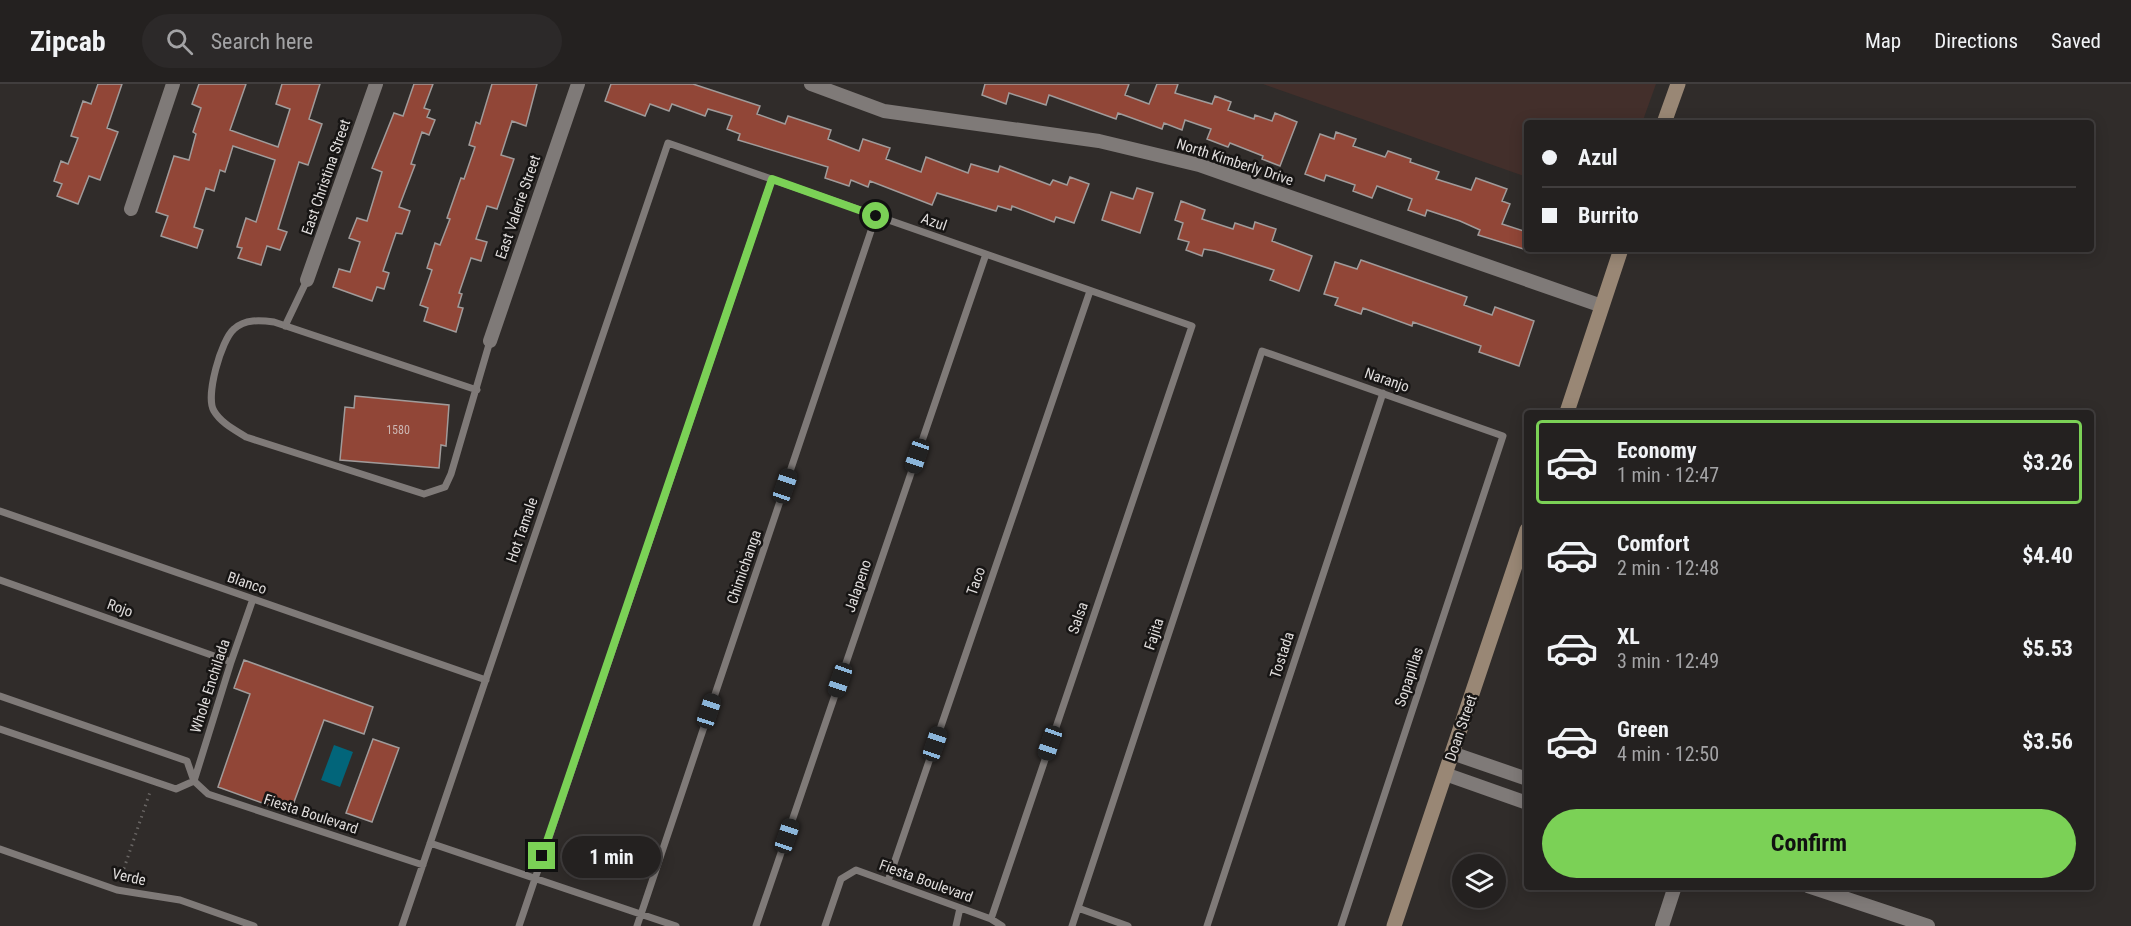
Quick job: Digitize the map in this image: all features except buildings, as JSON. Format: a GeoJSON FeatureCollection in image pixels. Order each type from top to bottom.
{"type":"FeatureCollection","features":[{"type":"Feature","properties":{"kind":"street"},"geometry":{"type":"LineString","coordinates":[[131,209],[173,84]]}},
{"type":"Feature","properties":{"kind":"street","name":"East Christina Street"},"geometry":{"type":"LineString","coordinates":[[307,280],[376,84]]}},
{"type":"Feature","properties":{"kind":"street","name":"East Valerie Street"},"geometry":{"type":"LineString","coordinates":[[490,341],[578,84]]}},
{"type":"Feature","properties":{"kind":"street","name":"North Kimberly Drive"},"geometry":{"type":"LineString","coordinates":[[811,84],[884,111],[1099,141],[1199,165],[1602,306]]}},
{"type":"Feature","properties":{"kind":"street"},"geometry":{"type":"LineString","coordinates":[[1665,120],[1678,84]]}},
{"type":"Feature","properties":{"kind":"street"},"geometry":{"type":"LineString","coordinates":[[1568,410],[1620,252]]}},
{"type":"Feature","properties":{"kind":"street","name":"Doan Street"},"geometry":{"type":"LineString","coordinates":[[1394,926],[1524,539]]}},
{"type":"Feature","properties":{"kind":"street"},"geometry":{"type":"LineString","coordinates":[[1452,753],[1524,778]]}},
{"type":"Feature","properties":{"kind":"street"},"geometry":{"type":"LineString","coordinates":[[1445,774],[1524,802]]}},
{"type":"Feature","properties":{"kind":"street"},"geometry":{"type":"LineString","coordinates":[[1662,926],[1674,890]]}},
{"type":"Feature","properties":{"kind":"street"},"geometry":{"type":"LineString","coordinates":[[1820,890],[1928,926]]}},
{"type":"Feature","properties":{"kind":"lane","name":"Azul"},"geometry":{"type":"LineString","coordinates":[[668,143],[1192,326]]}},
{"type":"Feature","properties":{"kind":"lane","name":"Hot Tamale"},"geometry":{"type":"LineString","coordinates":[[402,926],[668,143]]}},
{"type":"Feature","properties":{"kind":"lane"},"geometry":{"type":"LineString","coordinates":[[519,926],[772,179]]}},
{"type":"Feature","properties":{"kind":"lane","name":"Chimichanga"},"geometry":{"type":"LineString","coordinates":[[637,926],[876,216]]}},
{"type":"Feature","properties":{"kind":"lane","name":"Jalapeno"},"geometry":{"type":"LineString","coordinates":[[756,926],[986,254]]}},
{"type":"Feature","properties":{"kind":"lane"},"geometry":{"type":"LineString","coordinates":[[285,326],[307,280]]}},
{"type":"Feature","properties":{"kind":"lane","name":"Taco"},"geometry":{"type":"LineString","coordinates":[[888,881],[1090,291]]}},
{"type":"Feature","properties":{"kind":"lane"},"geometry":{"type":"LineString","coordinates":[[477,390],[274,322],[258,320],[234,329],[228,337],[212,381],[210,396],[213,411],[225,424],[246,437],[424,494],[446,487],[477,390],[490,341]]}},
{"type":"Feature","properties":{"kind":"lane","name":"Salsa"},"geometry":{"type":"LineString","coordinates":[[991,919],[1192,326]]}},
{"type":"Feature","properties":{"kind":"lane","name":"Naranjo"},"geometry":{"type":"LineString","coordinates":[[1262,351],[1503,435]]}},
{"type":"Feature","properties":{"kind":"lane","name":"Fajita"},"geometry":{"type":"LineString","coordinates":[[1072,926],[1262,351]]}},
{"type":"Feature","properties":{"kind":"lane","name":"Tostada"},"geometry":{"type":"LineString","coordinates":[[1207,926],[1383,393]]}},
{"type":"Feature","properties":{"kind":"lane","name":"Sopapillas"},"geometry":{"type":"LineString","coordinates":[[1341,926],[1503,435]]}},
{"type":"Feature","properties":{"kind":"lane","name":"Blanco"},"geometry":{"type":"LineString","coordinates":[[0,510],[486,681]]}},
{"type":"Feature","properties":{"kind":"lane","name":"Rojo"},"geometry":{"type":"LineString","coordinates":[[0,580],[231,662]]}},
{"type":"Feature","properties":{"kind":"lane","name":"Whole Enchilada"},"geometry":{"type":"LineString","coordinates":[[194,781],[231,662],[254,599]]}},
{"type":"Feature","properties":{"kind":"lane","name":"Fiesta Boulevard"},"geometry":{"type":"LineString","coordinates":[[0,696],[187,761],[194,781],[208,794],[423,865]]}},
{"type":"Feature","properties":{"kind":"lane"},"geometry":{"type":"LineString","coordinates":[[0,729],[176,789],[194,781]]}},
{"type":"Feature","properties":{"kind":"lane"},"geometry":{"type":"LineString","coordinates":[[430,843],[676,926]]}},
{"type":"Feature","properties":{"kind":"lane","name":"Verde"},"geometry":{"type":"LineString","coordinates":[[0,849],[117,890],[180,900],[254,926]]}},
{"type":"Feature","properties":{"kind":"lane","name":"Fiesta Boulevard"},"geometry":{"type":"LineString","coordinates":[[825,926],[841,879],[856,870],[991,919],[1002,926]]}},
{"type":"Feature","properties":{"kind":"lane"},"geometry":{"type":"LineString","coordinates":[[956,926],[960,908]]}},
{"type":"Feature","properties":{"kind":"lane"},"geometry":{"type":"LineString","coordinates":[[1078,908],[1128,926]]}},
{"type":"Feature","properties":{"kind":"path"},"geometry":{"type":"LineString","coordinates":[[117,890],[154,782]]}},
{"type":"Feature","properties":{"kind":"shaded area"},"geometry":{"type":"Polygon","coordinates":[[[1263,84],[1656,84],[1643,120],[1524,120],[1524,176],[1263,84]]]}},
{"type":"Feature","properties":{"kind":"water"},"geometry":{"type":"Polygon","coordinates":[[[334,745],[353,752],[340,787],[321,780],[334,745]]]}},
{"type":"Feature","properties":{"kind":"route"},"geometry":{"type":"LineString","coordinates":[[542,856],[772,179],[876,216]]}}]}
